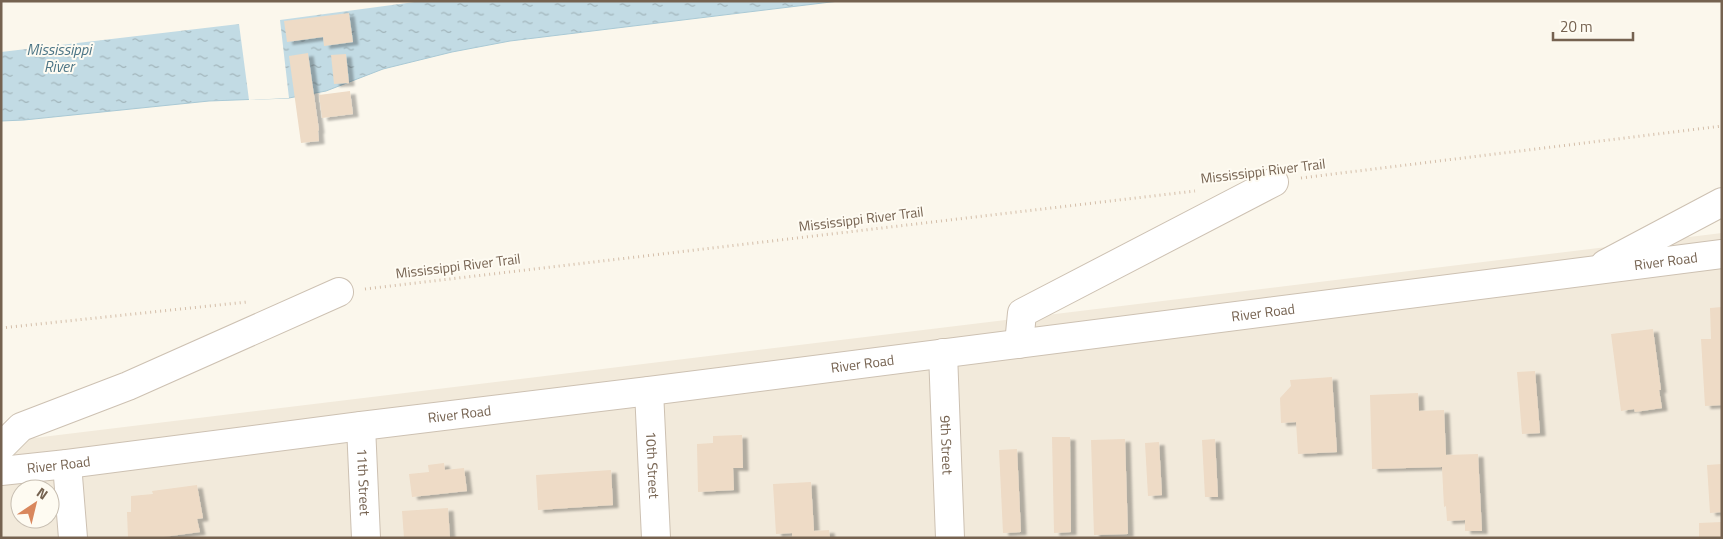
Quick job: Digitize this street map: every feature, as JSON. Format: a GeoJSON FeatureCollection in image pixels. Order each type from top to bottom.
{"type":"FeatureCollection","features":[{"type":"Feature","properties":{"kind":"street"},"geometry":{"type":"LineString","coordinates":[[1019,344],[1022,313],[1274,182]]}},
{"type":"Feature","properties":{"kind":"street"},"geometry":{"type":"LineString","coordinates":[[1590,272],[1722,202]]}},
{"type":"Feature","properties":{"kind":"street","name":"River Road"},"geometry":{"type":"LineString","coordinates":[[1,470],[67,464],[649,391],[1722,254]]}},
{"type":"Feature","properties":{"kind":"street"},"geometry":{"type":"LineString","coordinates":[[1,447],[20,427],[128,386],[340,292]]}},
{"type":"Feature","properties":{"kind":"street","name":"9th Street"},"geometry":{"type":"LineString","coordinates":[[943,353],[950,538]]}},
{"type":"Feature","properties":{"kind":"street","name":"10th Street"},"geometry":{"type":"LineString","coordinates":[[649,391],[656,538]]}},
{"type":"Feature","properties":{"kind":"street","name":"11th Street"},"geometry":{"type":"LineString","coordinates":[[361,426],[366,538]]}},
{"type":"Feature","properties":{"kind":"street"},"geometry":{"type":"LineString","coordinates":[[67,464],[73,538]]}},
{"type":"Feature","properties":{"kind":"path","name":"Mississippi River Trail"},"geometry":{"type":"LineString","coordinates":[[1274,182],[1722,126]]}},
{"type":"Feature","properties":{"kind":"path","name":"Mississippi River Trail"},"geometry":{"type":"LineString","coordinates":[[340,292],[1196,191]]}},
{"type":"Feature","properties":{"kind":"path"},"geometry":{"type":"LineString","coordinates":[[1,328],[252,301]]}},
{"type":"Feature","properties":{"kind":"shaded area"},"geometry":{"type":"Polygon","coordinates":[[[1722,233],[1722,538],[1,538],[1,442],[1722,233]]]}},
{"type":"Feature","properties":{"kind":"water","name":"Mississippi River"},"geometry":{"type":"Polygon","coordinates":[[[1,1],[839,1],[510,41],[452,52],[383,69],[326,91],[289,98],[209,101],[1,121],[1,1]]]}},
{"type":"Feature","properties":{"kind":"pier"},"geometry":{"type":"Polygon","coordinates":[[[1,1],[422,1],[280,20],[289,98],[249,100],[239,24],[1,52],[1,1]]]}},
{"type":"Feature","properties":{"kind":"building"},"geometry":{"type":"Polygon","coordinates":[[[349,13],[353,42],[324,46],[323,37],[287,42],[284,21],[349,13]]]}},
{"type":"Feature","properties":{"kind":"building"},"geometry":{"type":"Polygon","coordinates":[[[308,53],[319,141],[301,143],[289,56],[308,53]]]}},
{"type":"Feature","properties":{"kind":"building"},"geometry":{"type":"Polygon","coordinates":[[[346,54],[349,83],[334,84],[331,55],[346,54]]]}},
{"type":"Feature","properties":{"kind":"building"},"geometry":{"type":"Polygon","coordinates":[[[350,91],[353,114],[322,118],[319,95],[350,91]]]}},
{"type":"Feature","properties":{"kind":"building"},"geometry":{"type":"Polygon","coordinates":[[[1722,307],[1722,405],[1705,406],[1701,339],[1711,339],[1710,308],[1722,307]]]}},
{"type":"Feature","properties":{"kind":"building"},"geometry":{"type":"Polygon","coordinates":[[[1653,329],[1662,408],[1635,412],[1634,409],[1621,411],[1611,334],[1653,329]]]}},
{"type":"Feature","properties":{"kind":"building"},"geometry":{"type":"Polygon","coordinates":[[[1535,371],[1540,433],[1522,434],[1517,372],[1535,371]]]}},
{"type":"Feature","properties":{"kind":"building"},"geometry":{"type":"Polygon","coordinates":[[[1332,377],[1337,452],[1298,454],[1296,422],[1281,423],[1280,398],[1291,386],[1290,380],[1332,377]]]}},
{"type":"Feature","properties":{"kind":"building"},"geometry":{"type":"Polygon","coordinates":[[[1418,393],[1419,411],[1444,410],[1446,455],[1478,454],[1482,531],[1465,531],[1465,520],[1447,521],[1446,506],[1444,507],[1442,467],[1372,469],[1370,395],[1418,393]]]}},
{"type":"Feature","properties":{"kind":"building"},"geometry":{"type":"Polygon","coordinates":[[[742,435],[743,468],[733,468],[734,490],[698,492],[697,444],[713,443],[713,436],[742,435]]]}},
{"type":"Feature","properties":{"kind":"building"},"geometry":{"type":"Polygon","coordinates":[[[1052,437],[1070,437],[1071,532],[1054,533],[1052,437]]]}},
{"type":"Feature","properties":{"kind":"building"},"geometry":{"type":"Polygon","coordinates":[[[1125,439],[1128,534],[1094,535],[1091,440],[1125,439]]]}},
{"type":"Feature","properties":{"kind":"building"},"geometry":{"type":"Polygon","coordinates":[[[1215,439],[1218,497],[1205,497],[1202,440],[1215,439]]]}},
{"type":"Feature","properties":{"kind":"building"},"geometry":{"type":"Polygon","coordinates":[[[1159,442],[1162,495],[1148,496],[1145,443],[1159,442]]]}},
{"type":"Feature","properties":{"kind":"building"},"geometry":{"type":"Polygon","coordinates":[[[1017,449],[1021,532],[1003,533],[999,450],[1017,449]]]}},
{"type":"Feature","properties":{"kind":"building"},"geometry":{"type":"Polygon","coordinates":[[[444,463],[445,470],[464,468],[467,491],[412,497],[409,474],[429,472],[428,465],[444,463]]]}},
{"type":"Feature","properties":{"kind":"building"},"geometry":{"type":"Polygon","coordinates":[[[1722,464],[1722,512],[1710,513],[1707,465],[1722,464]]]}},
{"type":"Feature","properties":{"kind":"building"},"geometry":{"type":"Polygon","coordinates":[[[611,470],[613,505],[538,510],[536,475],[611,470]]]}},
{"type":"Feature","properties":{"kind":"building"},"geometry":{"type":"Polygon","coordinates":[[[811,482],[814,531],[829,530],[830,538],[792,538],[792,533],[776,534],[773,484],[811,482]]]}},
{"type":"Feature","properties":{"kind":"building"},"geometry":{"type":"Polygon","coordinates":[[[197,485],[203,518],[197,519],[200,532],[156,538],[128,538],[127,512],[131,512],[131,496],[153,494],[152,491],[197,485]]]}},
{"type":"Feature","properties":{"kind":"building"},"geometry":{"type":"Polygon","coordinates":[[[448,508],[450,538],[404,538],[402,511],[448,508]]]}},
{"type":"Feature","properties":{"kind":"building"},"geometry":{"type":"Polygon","coordinates":[[[1722,522],[1722,538],[1699,538],[1699,523],[1722,522]]]}}]}
